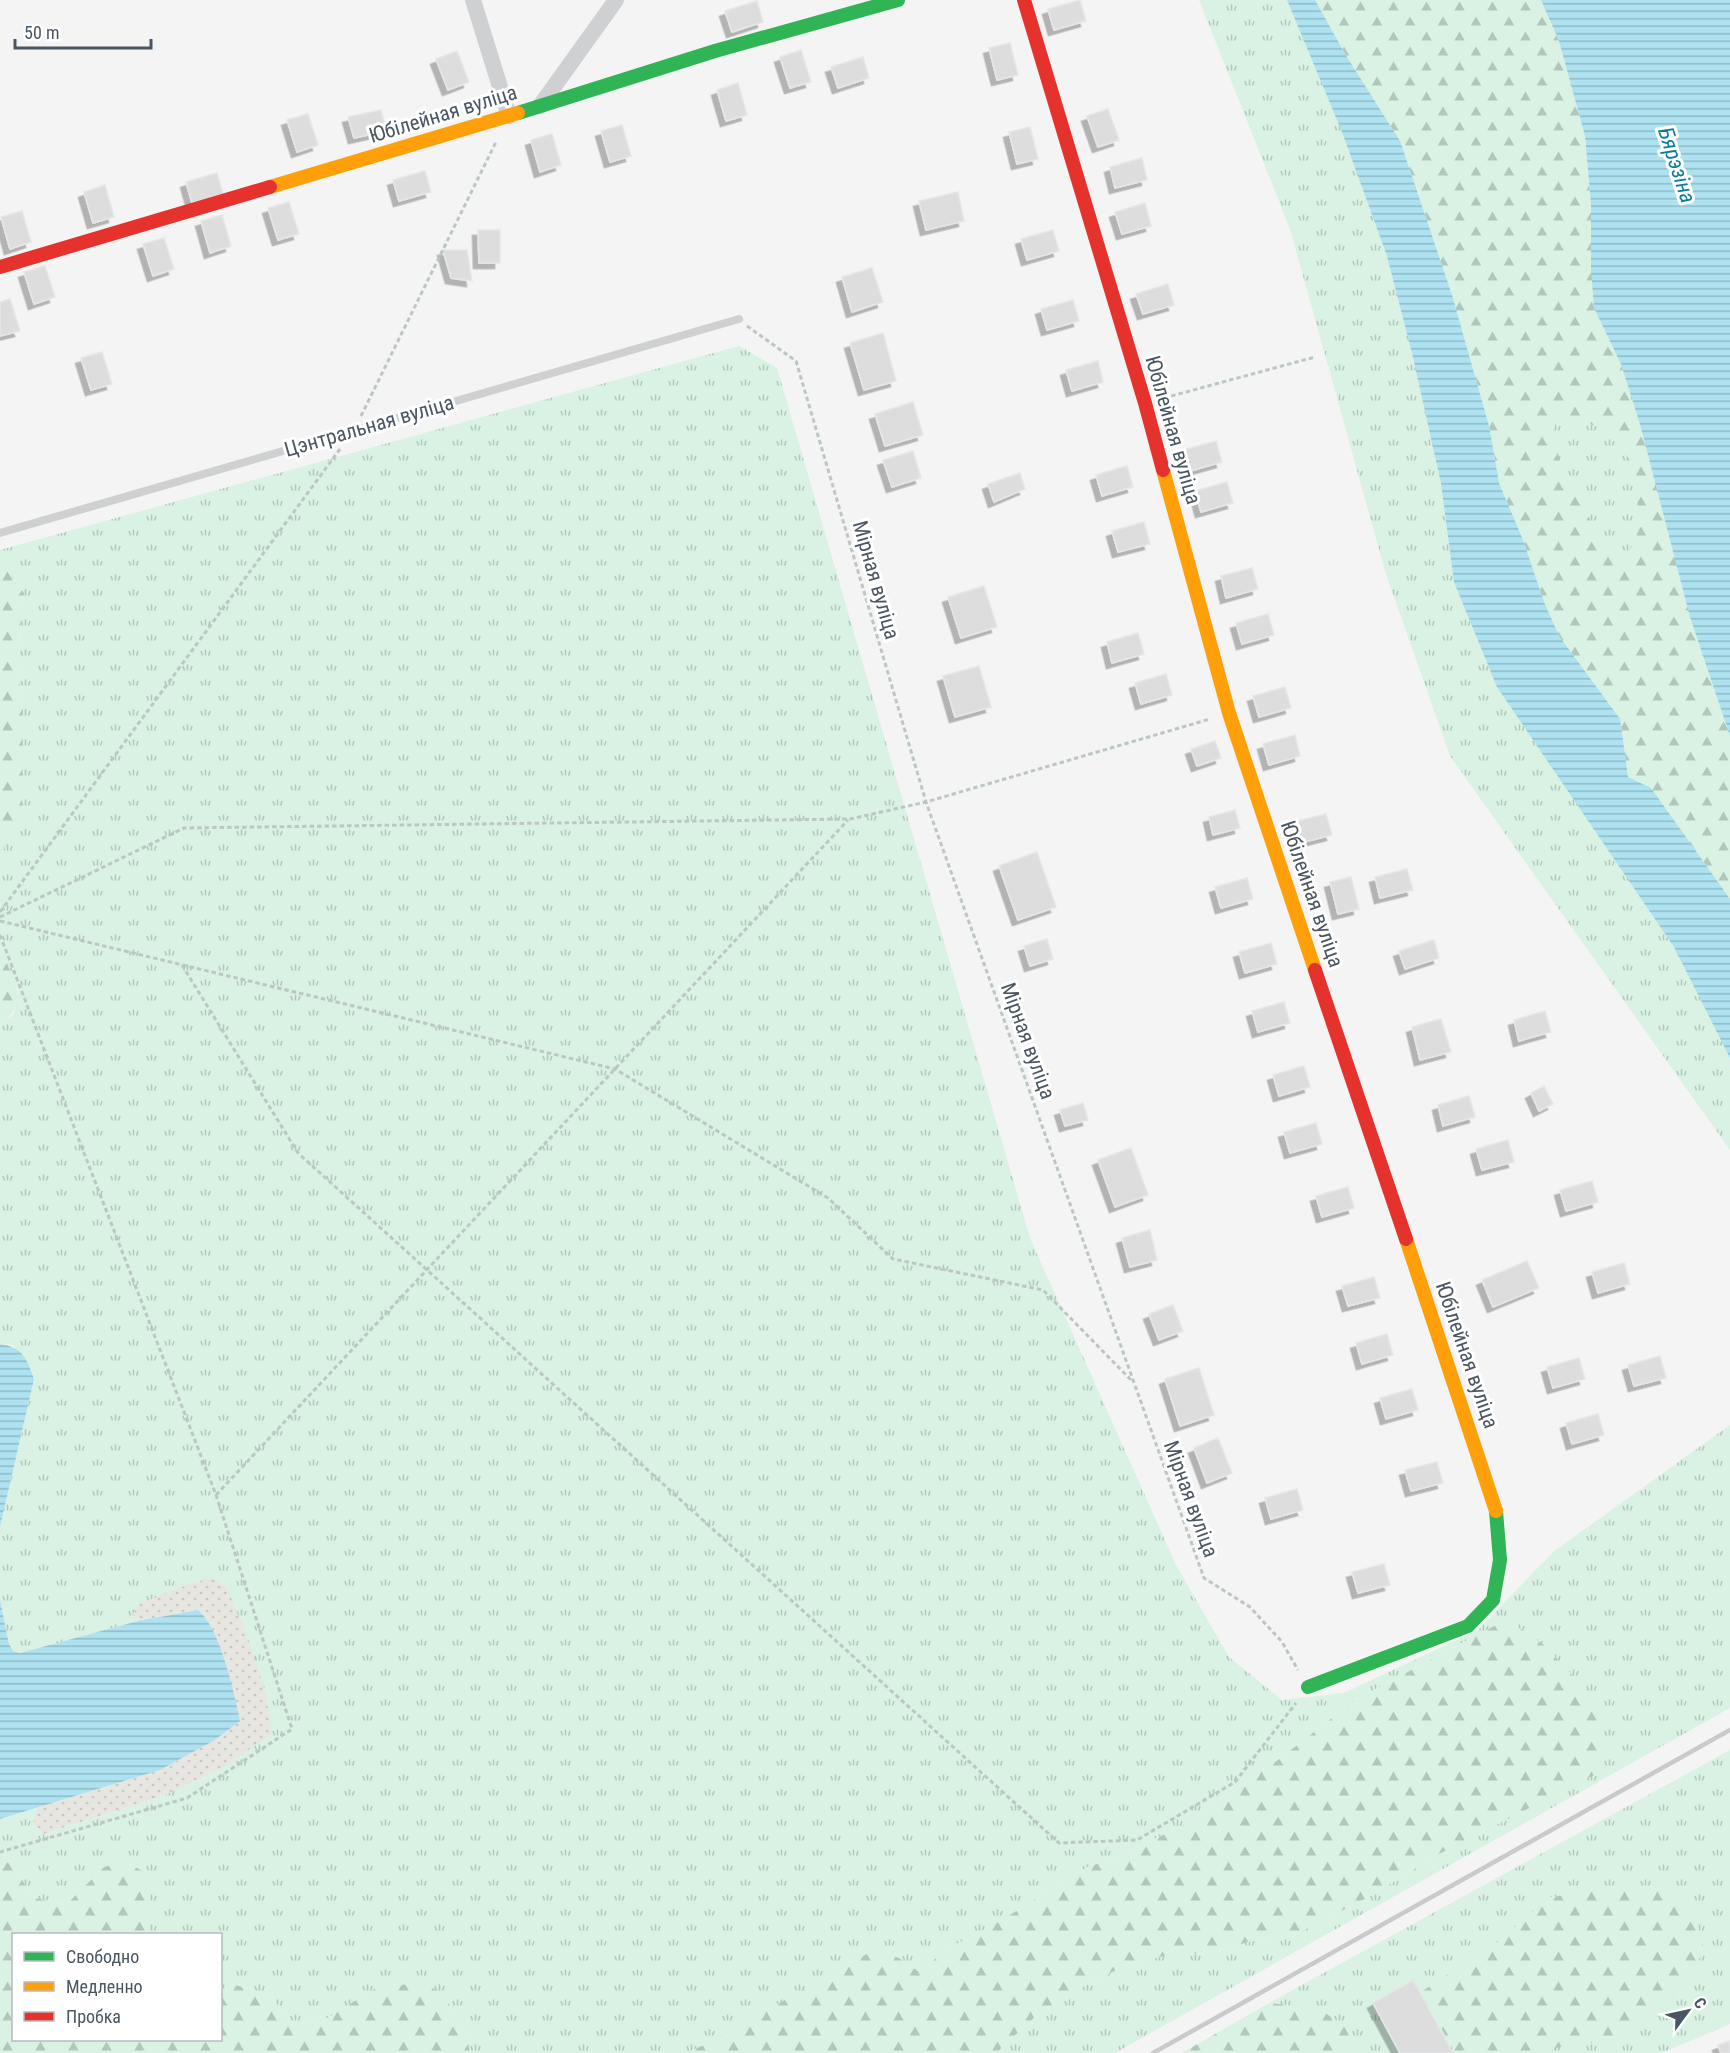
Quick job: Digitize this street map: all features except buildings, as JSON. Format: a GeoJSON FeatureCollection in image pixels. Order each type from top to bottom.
{"type":"FeatureCollection","features":[{"type":"Feature","properties":{"kind":"street"},"geometry":{"type":"LineString","coordinates":[[473,0],[508,116]]}},
{"type":"Feature","properties":{"kind":"street"},"geometry":{"type":"LineString","coordinates":[[540,106],[616,0]]}},
{"type":"Feature","properties":{"kind":"street","name":"Юбілейная вуліца"},"geometry":{"type":"LineString","coordinates":[[0,267],[508,116],[715,51],[898,0]]}},
{"type":"Feature","properties":{"kind":"street","name":"Юбілейная вуліца"},"geometry":{"type":"LineString","coordinates":[[1024,0],[1145,403],[1228,713],[1496,1507],[1500,1560],[1493,1600],[1468,1626],[1308,1687]]}},
{"type":"Feature","properties":{"kind":"lane","name":"Цэнтральная вуліца"},"geometry":{"type":"LineString","coordinates":[[0,533],[739,319]]}},
{"type":"Feature","properties":{"kind":"path"},"geometry":{"type":"LineString","coordinates":[[0,912],[353,431],[508,116]]}},
{"type":"Feature","properties":{"kind":"path","name":"Мірная вуліца"},"geometry":{"type":"LineString","coordinates":[[739,319],[796,361],[926,802],[1204,1578],[1250,1607],[1282,1642],[1308,1687]]}},
{"type":"Feature","properties":{"kind":"path"},"geometry":{"type":"LineString","coordinates":[[1145,403],[1315,357]]}},
{"type":"Feature","properties":{"kind":"path"},"geometry":{"type":"LineString","coordinates":[[0,919],[184,828],[849,819],[926,802],[1228,713]]}},
{"type":"Feature","properties":{"kind":"path"},"geometry":{"type":"LineString","coordinates":[[216,1495],[849,819]]}},
{"type":"Feature","properties":{"kind":"path"},"geometry":{"type":"LineString","coordinates":[[0,919],[615,1069],[828,1198],[893,1259],[1043,1290],[1134,1383]]}},
{"type":"Feature","properties":{"kind":"path"},"geometry":{"type":"LineString","coordinates":[[0,934],[216,1495],[292,1729],[187,1798],[0,1852]]}},
{"type":"Feature","properties":{"kind":"path"},"geometry":{"type":"LineString","coordinates":[[182,965],[298,1153],[1059,1843],[1137,1840],[1235,1782],[1308,1687]]}},
{"type":"Feature","properties":{"kind":"green space"},"geometry":{"type":"Polygon","coordinates":[[[1199,0],[1541,0],[1730,736],[1730,1150],[1450,756],[1385,571],[1290,229],[1199,0]]]}},
{"type":"Feature","properties":{"kind":"green space"},"geometry":{"type":"Polygon","coordinates":[[[1315,0],[1541,0],[1559,41],[1585,136],[1591,204],[1591,269],[1594,308],[1621,364],[1730,736],[1730,899],[1651,788],[1628,777],[1620,719],[1559,636],[1499,483],[1489,426],[1452,295],[1400,141],[1345,54],[1315,0]],[[1563,415],[1556,419],[1553,436],[1567,485],[1584,507],[1596,532],[1607,546],[1624,558],[1636,539],[1639,520],[1627,455],[1617,441],[1603,430],[1563,415]]]}},
{"type":"Feature","properties":{"kind":"green space"},"geometry":{"type":"Polygon","coordinates":[[[739,346],[777,368],[1030,1238],[1176,1565],[1229,1657],[1282,1700],[1344,1693],[1478,1630],[1553,1552],[1730,1425],[1730,1708],[1115,2053],[996,2053],[1038,2014],[1082,1987],[1129,1964],[1173,1954],[1214,1953],[1254,1940],[1296,1934],[1365,1899],[1437,1855],[1498,1624],[1355,1700],[1278,1760],[1182,1826],[1117,1857],[1088,1867],[995,1924],[955,1945],[918,1971],[899,1958],[686,2053],[470,2053],[467,2037],[453,2017],[447,1996],[376,1988],[326,2019],[293,2025],[270,1995],[232,1984],[222,1989],[222,1933],[149,1933],[149,1875],[104,1867],[67,1905],[31,1897],[13,1862],[0,1863],[0,1819],[37,1808],[33,1823],[43,1834],[165,1795],[272,1734],[227,1588],[133,1613],[138,1621],[20,1653],[13,1651],[9,1644],[0,1600],[0,1527],[34,1379],[13,1345],[0,1344],[0,1025],[14,1014],[19,991],[0,952],[0,856],[4,850],[23,712],[17,659],[24,593],[8,571],[0,572],[0,550],[739,346]]]}},
{"type":"Feature","properties":{"kind":"green space"},"geometry":{"type":"Polygon","coordinates":[[[8,571],[24,593],[17,659],[23,712],[22,812],[0,856],[0,572],[8,571]]]}},
{"type":"Feature","properties":{"kind":"green space"},"geometry":{"type":"Polygon","coordinates":[[[0,952],[15,981],[18,999],[10,1016],[0,1025],[0,952]]]}},
{"type":"Feature","properties":{"kind":"green space"},"geometry":{"type":"Polygon","coordinates":[[[1498,1624],[1516,1626],[1543,1644],[1594,1698],[1604,1770],[1437,1855],[1365,1899],[1296,1934],[1254,1940],[1214,1953],[1173,1954],[1129,1964],[1082,1987],[1038,2014],[996,2053],[686,2053],[874,1950],[899,1958],[918,1971],[955,1945],[995,1924],[1088,1867],[1117,1857],[1182,1826],[1278,1760],[1355,1700],[1498,1624]]]}},
{"type":"Feature","properties":{"kind":"green space"},"geometry":{"type":"Polygon","coordinates":[[[1730,1750],[1730,2024],[1662,2053],[1356,2053],[1346,2028],[1269,2003],[1730,1750]]]}},
{"type":"Feature","properties":{"kind":"green space"},"geometry":{"type":"Polygon","coordinates":[[[125,1861],[149,1875],[149,1933],[12,1933],[12,2041],[222,2041],[222,1989],[232,1984],[270,1995],[293,2025],[326,2019],[376,1988],[423,1983],[447,1996],[453,2017],[467,2037],[470,2053],[0,2053],[0,1863],[13,1862],[31,1897],[66,1905],[104,1867],[125,1861]]]}},
{"type":"Feature","properties":{"kind":"green space"},"geometry":{"type":"Polygon","coordinates":[[[1653,1885],[1693,1907],[1704,1949],[1684,1990],[1611,2043],[1568,2043],[1546,2053],[1455,2053],[1421,1992],[1496,1943],[1550,1897],[1653,1885]]]}},
{"type":"Feature","properties":{"kind":"green space"},"geometry":{"type":"Polygon","coordinates":[[[1269,2003],[1320,2009],[1346,2028],[1356,2053],[1182,2053],[1269,2003]]]}},
{"type":"Feature","properties":{"kind":"sand"},"geometry":{"type":"Polygon","coordinates":[[[212,1578],[227,1588],[249,1641],[265,1691],[272,1734],[223,1767],[165,1795],[43,1834],[33,1823],[37,1808],[160,1770],[215,1740],[239,1722],[225,1662],[213,1631],[198,1610],[138,1621],[133,1614],[139,1604],[192,1583],[212,1578]]]}},
{"type":"Feature","properties":{"kind":"water"},"geometry":{"type":"Polygon","coordinates":[[[1287,0],[1315,0],[1345,54],[1400,141],[1452,295],[1489,426],[1499,483],[1523,540],[1544,602],[1559,636],[1620,719],[1628,777],[1651,788],[1730,899],[1730,1058],[1674,947],[1497,687],[1454,582],[1441,483],[1412,353],[1387,256],[1342,132],[1287,0]]]}},
{"type":"Feature","properties":{"kind":"water","name":"Бярэзіна"},"geometry":{"type":"Polygon","coordinates":[[[1541,0],[1730,0],[1730,736],[1690,617],[1640,424],[1621,364],[1594,308],[1591,269],[1591,204],[1585,136],[1559,41],[1541,0]]]}},
{"type":"Feature","properties":{"kind":"water"},"geometry":{"type":"Polygon","coordinates":[[[0,1344],[14,1348],[23,1355],[34,1379],[0,1527],[0,1344]]]}},
{"type":"Feature","properties":{"kind":"water"},"geometry":{"type":"Polygon","coordinates":[[[0,1600],[9,1644],[13,1651],[20,1653],[138,1621],[198,1610],[206,1619],[219,1645],[230,1678],[240,1721],[215,1740],[160,1770],[0,1819],[0,1600]]]}},
{"type":"Feature","properties":{"kind":"railway"},"geometry":{"type":"LineString","coordinates":[[1153,2053],[1730,1730]]}},
{"type":"Feature","properties":{"kind":"traffic: fast"},"geometry":{"type":"LineString","coordinates":[[518,113],[715,51],[898,0]]}},
{"type":"Feature","properties":{"kind":"traffic: fast"},"geometry":{"type":"LineString","coordinates":[[1308,1687],[1468,1626],[1493,1600],[1500,1560],[1496,1511]]}},
{"type":"Feature","properties":{"kind":"traffic: slow"},"geometry":{"type":"LineString","coordinates":[[270,187],[518,113]]}},
{"type":"Feature","properties":{"kind":"traffic: slow"},"geometry":{"type":"LineString","coordinates":[[1163,470],[1229,713],[1315,970]]}},
{"type":"Feature","properties":{"kind":"traffic: slow"},"geometry":{"type":"LineString","coordinates":[[1406,1239],[1496,1511]]}},
{"type":"Feature","properties":{"kind":"traffic: jam"},"geometry":{"type":"LineString","coordinates":[[1024,0],[1163,470]]}},
{"type":"Feature","properties":{"kind":"traffic: jam"},"geometry":{"type":"LineString","coordinates":[[0,267],[270,187]]}},
{"type":"Feature","properties":{"kind":"traffic: jam"},"geometry":{"type":"LineString","coordinates":[[1315,970],[1406,1239]]}}]}
